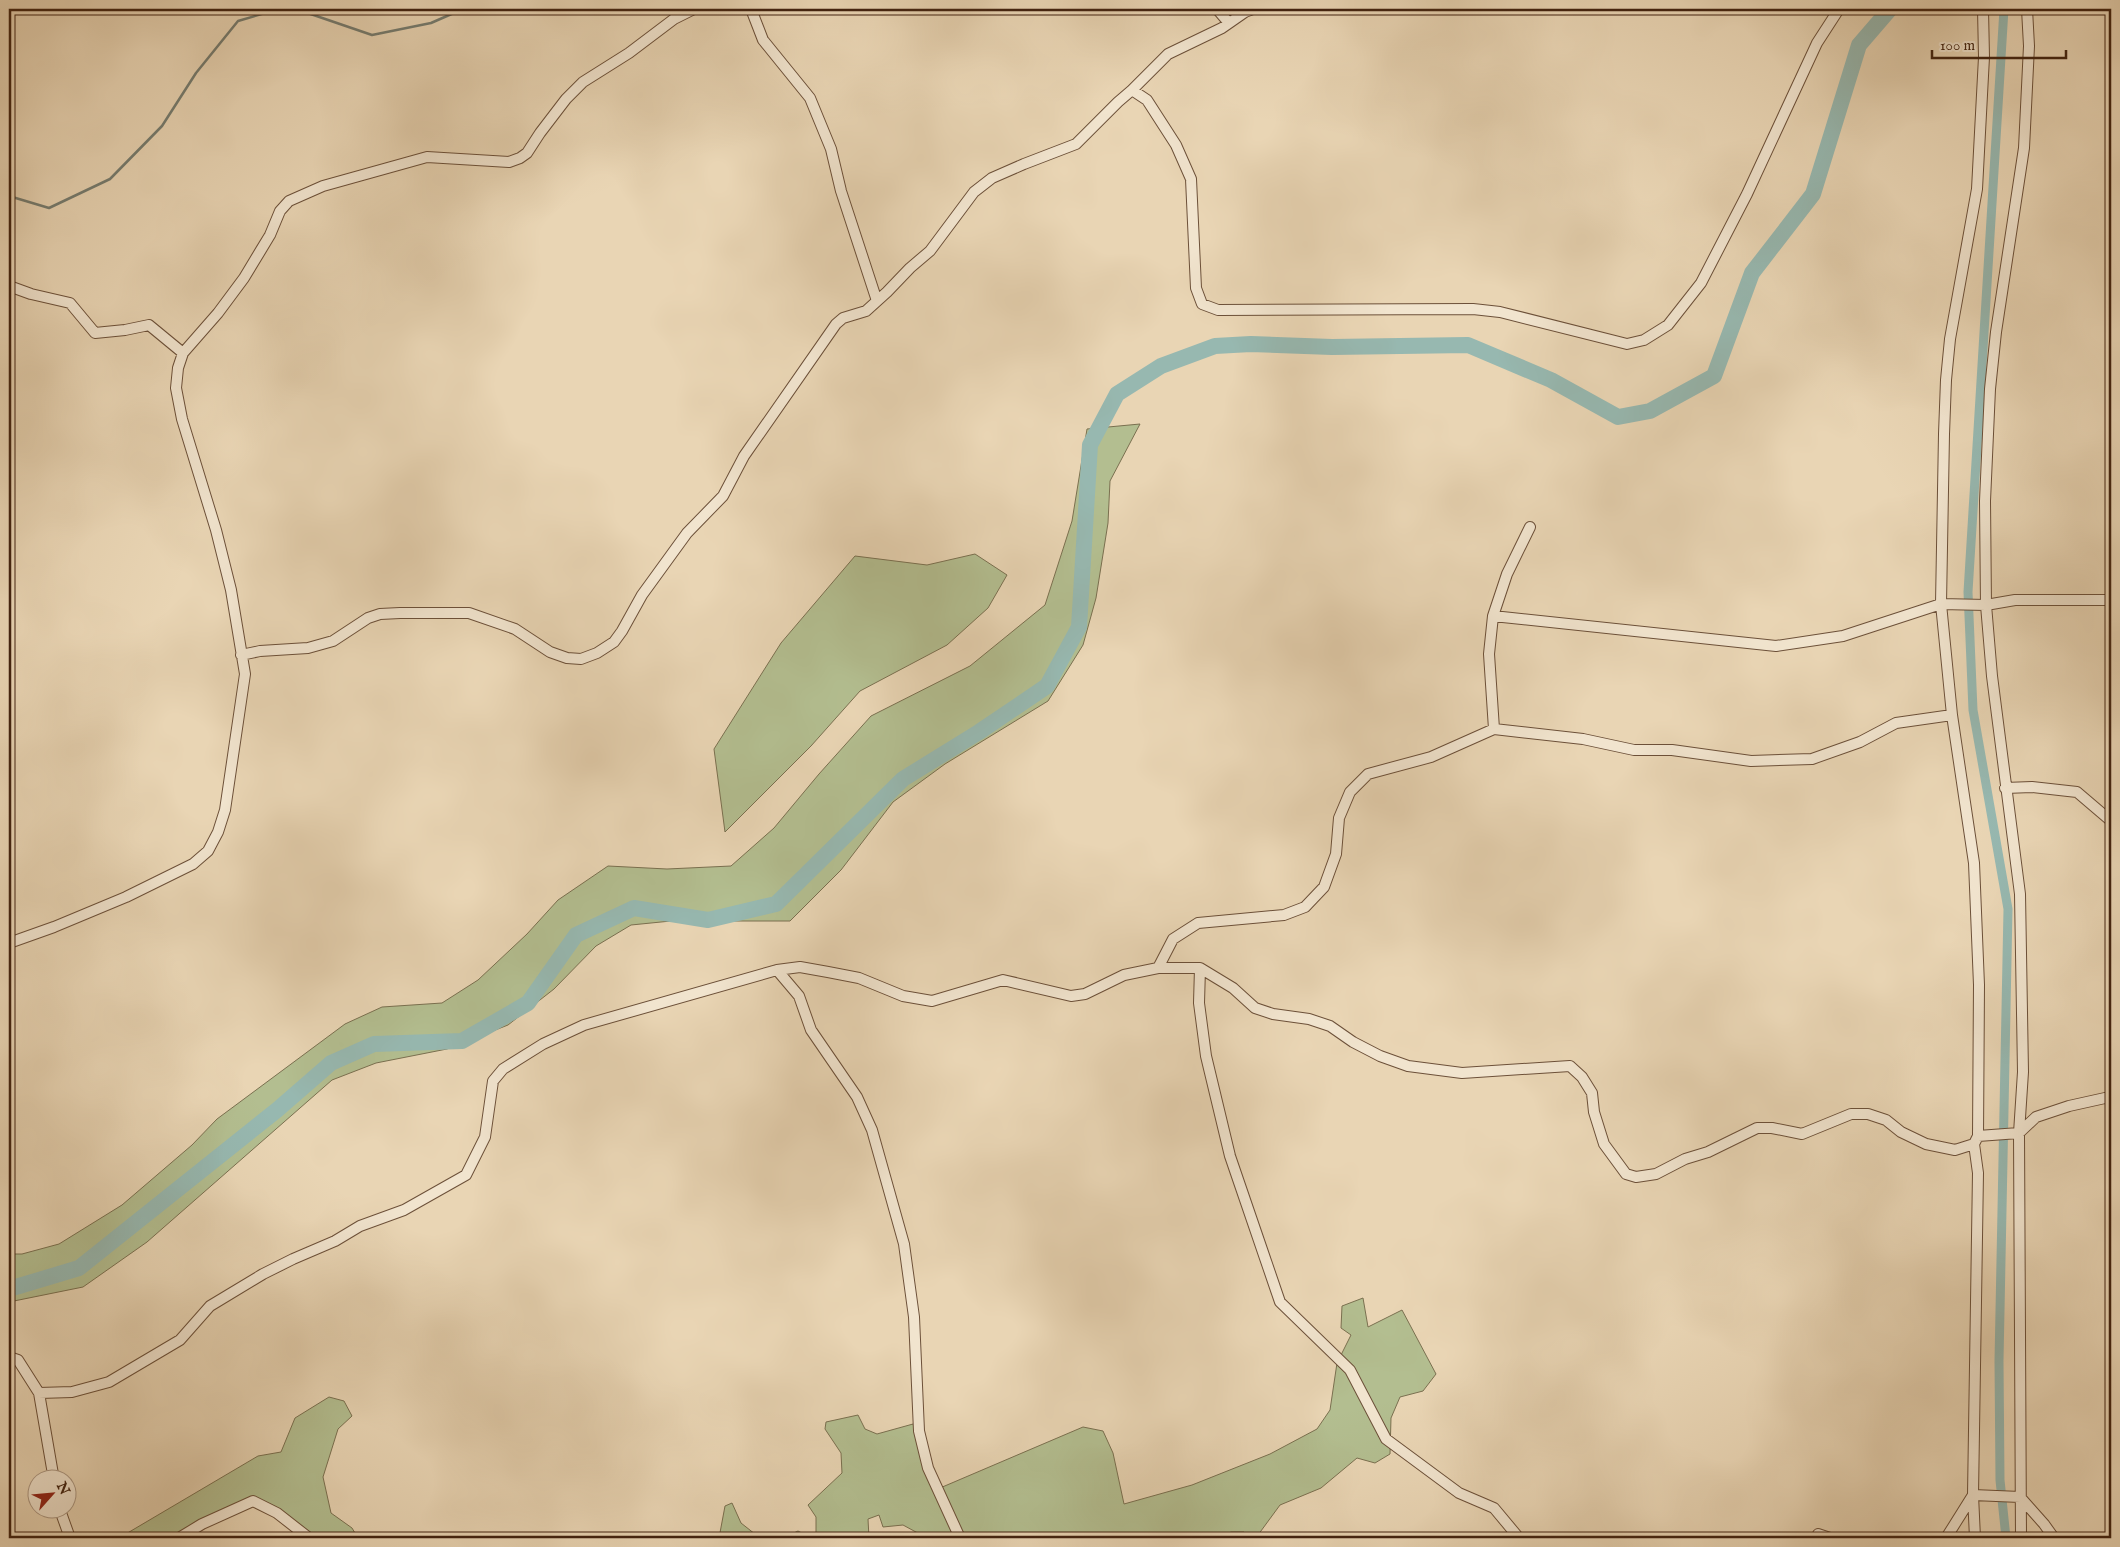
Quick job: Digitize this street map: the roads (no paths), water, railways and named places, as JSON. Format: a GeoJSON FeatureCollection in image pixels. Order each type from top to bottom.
{"type":"FeatureCollection","features":[{"type":"Feature","properties":{"kind":"street"},"geometry":{"type":"LineString","coordinates":[[9,943],[54,927],[126,897],[193,864],[208,852],[218,832],[225,810],[245,674],[229,581],[216,530],[182,419],[176,388],[178,368],[183,353],[218,313],[244,278],[270,235],[280,211],[289,200],[323,186],[427,157],[509,162],[520,158],[527,154],[540,133],[566,99],[583,82],[629,53],[674,18],[694,9]]}},
{"type":"Feature","properties":{"kind":"street"},"geometry":{"type":"LineString","coordinates":[[751,9],[764,40],[810,98],[831,150],[844,199],[877,301]]}},
{"type":"Feature","properties":{"kind":"street"},"geometry":{"type":"LineString","coordinates":[[1217,9],[1228,23]]}},
{"type":"Feature","properties":{"kind":"street"},"geometry":{"type":"LineString","coordinates":[[241,655],[260,651],[308,648],[333,641],[368,618],[380,614],[400,613],[469,613],[515,629],[550,652],[567,658],[581,658],[598,653],[614,642],[642,595],[687,533],[723,496],[744,456],[836,324],[843,318],[866,311],[877,301],[930,251],[974,192],[992,178],[1076,144],[1094,124],[1168,54],[1228,23],[1244,12],[1253,9]]}},
{"type":"Feature","properties":{"kind":"street"},"geometry":{"type":"LineString","coordinates":[[1132,90],[1146,100],[1152,108],[1176,145],[1191,179],[1196,288],[1202,304],[1218,310],[1482,310],[1508,314],[1627,344],[1644,340],[1668,325],[1701,283],[1743,202],[1817,43],[1838,9]]}},
{"type":"Feature","properties":{"kind":"street"},"geometry":{"type":"LineString","coordinates":[[1975,1538],[1977,1495],[1978,1173],[1976,1140],[1979,985],[1974,863],[1952,715],[1941,604],[1946,380],[1950,339],[1977,189],[1983,76],[1983,9]]}},
{"type":"Feature","properties":{"kind":"street"},"geometry":{"type":"LineString","coordinates":[[2021,1538],[2019,1133],[2023,1072],[2020,894],[1992,676],[1986,605],[1985,501],[1990,389],[1996,332],[2024,148],[2028,46],[2027,9]]}},
{"type":"Feature","properties":{"kind":"street"},"geometry":{"type":"LineString","coordinates":[[9,286],[31,294],[70,303],[95,333],[149,325],[183,353]]}},
{"type":"Feature","properties":{"kind":"street"},"geometry":{"type":"LineString","coordinates":[[1494,729],[1489,654],[1493,616],[1507,574],[1530,527]]}},
{"type":"Feature","properties":{"kind":"street"},"geometry":{"type":"LineString","coordinates":[[1493,616],[1776,646],[1843,636],[1941,604],[1986,605],[2015,600],[2111,600]]}},
{"type":"Feature","properties":{"kind":"street"},"geometry":{"type":"LineString","coordinates":[[1158,968],[1173,939],[1198,923],[1284,915],[1305,907],[1324,887],[1336,854],[1339,818],[1350,792],[1368,774],[1431,757],[1494,729],[1583,738],[1634,750],[1672,750],[1752,761],[1812,759],[1860,742],[1896,723],[1952,715]]}},
{"type":"Feature","properties":{"kind":"street"},"geometry":{"type":"LineString","coordinates":[[2005,788],[2077,792],[2111,821]]}},
{"type":"Feature","properties":{"kind":"street"},"geometry":{"type":"LineString","coordinates":[[39,1393],[72,1392],[109,1382],[180,1340],[210,1306],[263,1274],[336,1241],[360,1226],[404,1210],[466,1175],[485,1137],[493,1081],[503,1069],[543,1044],[584,1025],[777,970],[800,967],[859,978],[903,996],[932,1001],[1003,980],[1070,996],[1086,994],[1124,974],[1158,968],[1200,968],[1233,988],[1255,1008],[1273,1014],[1308,1019],[1330,1026],[1353,1042],[1380,1056],[1408,1066],[1462,1073],[1570,1066],[1582,1077],[1592,1093],[1594,1112],[1604,1144],[1626,1174],[1636,1177],[1656,1174],[1685,1159],[1725,1144],[1757,1128],[1772,1128],[1802,1134],[1851,1114],[1868,1114],[1886,1120],[1901,1132],[1926,1144],[1955,1150],[1976,1140],[2019,1133],[2036,1117],[2069,1106],[2105,1098],[2111,1099]]}},
{"type":"Feature","properties":{"kind":"street"},"geometry":{"type":"LineString","coordinates":[[1200,968],[1200,1003],[1206,1056],[1230,1156],[1280,1302],[1350,1370],[1386,1439],[1422,1467],[1459,1492],[1494,1508],[1519,1538]]}},
{"type":"Feature","properties":{"kind":"street"},"geometry":{"type":"LineString","coordinates":[[777,970],[800,996],[811,1030],[857,1097],[872,1130],[904,1244],[914,1317],[919,1431],[928,1468],[960,1538]]}},
{"type":"Feature","properties":{"kind":"street"},"geometry":{"type":"LineString","coordinates":[[9,1357],[18,1360],[39,1393],[52,1470]]}},
{"type":"Feature","properties":{"kind":"street"},"geometry":{"type":"LineString","coordinates":[[1977,1495],[2020,1497],[2054,1538]]}},
{"type":"Feature","properties":{"kind":"street"},"geometry":{"type":"LineString","coordinates":[[1946,1538],[1977,1495]]}},
{"type":"Feature","properties":{"kind":"street"},"geometry":{"type":"LineString","coordinates":[[179,1538],[202,1524],[253,1501],[277,1513],[309,1538]]}},
{"type":"Feature","properties":{"kind":"street"},"geometry":{"type":"LineString","coordinates":[[64,1520],[70,1538]]}},
{"type":"Feature","properties":{"kind":"street"},"geometry":{"type":"LineString","coordinates":[[1818,1534],[1830,1538]]}},
{"type":"Feature","properties":{"kind":"waterway"},"geometry":{"type":"LineString","coordinates":[[9,196],[49,208],[110,179],[162,126],[196,73],[238,21],[279,9]]}},
{"type":"Feature","properties":{"kind":"waterway"},"geometry":{"type":"LineString","coordinates":[[296,9],[372,35],[431,23],[463,9]]}},
{"type":"Feature","properties":{"kind":"waterway"},"geometry":{"type":"LineString","coordinates":[[9,1289],[79,1268],[277,1110],[331,1063],[374,1044],[462,1041],[528,1003],[576,935],[634,908],[708,920],[776,904],[903,779],[979,732],[1047,686],[1079,627],[1090,445],[1117,394],[1161,366],[1215,346],[1251,344],[1332,347],[1468,345],[1551,380],[1618,417],[1650,411],[1714,376],[1752,273],[1813,194],[1859,45],[1890,9]]}},
{"type":"Feature","properties":{"kind":"waterway"},"geometry":{"type":"LineString","coordinates":[[2004,9],[1968,592],[1973,710],[2008,909],[1999,1361],[2000,1480],[2006,1538]]}}]}
